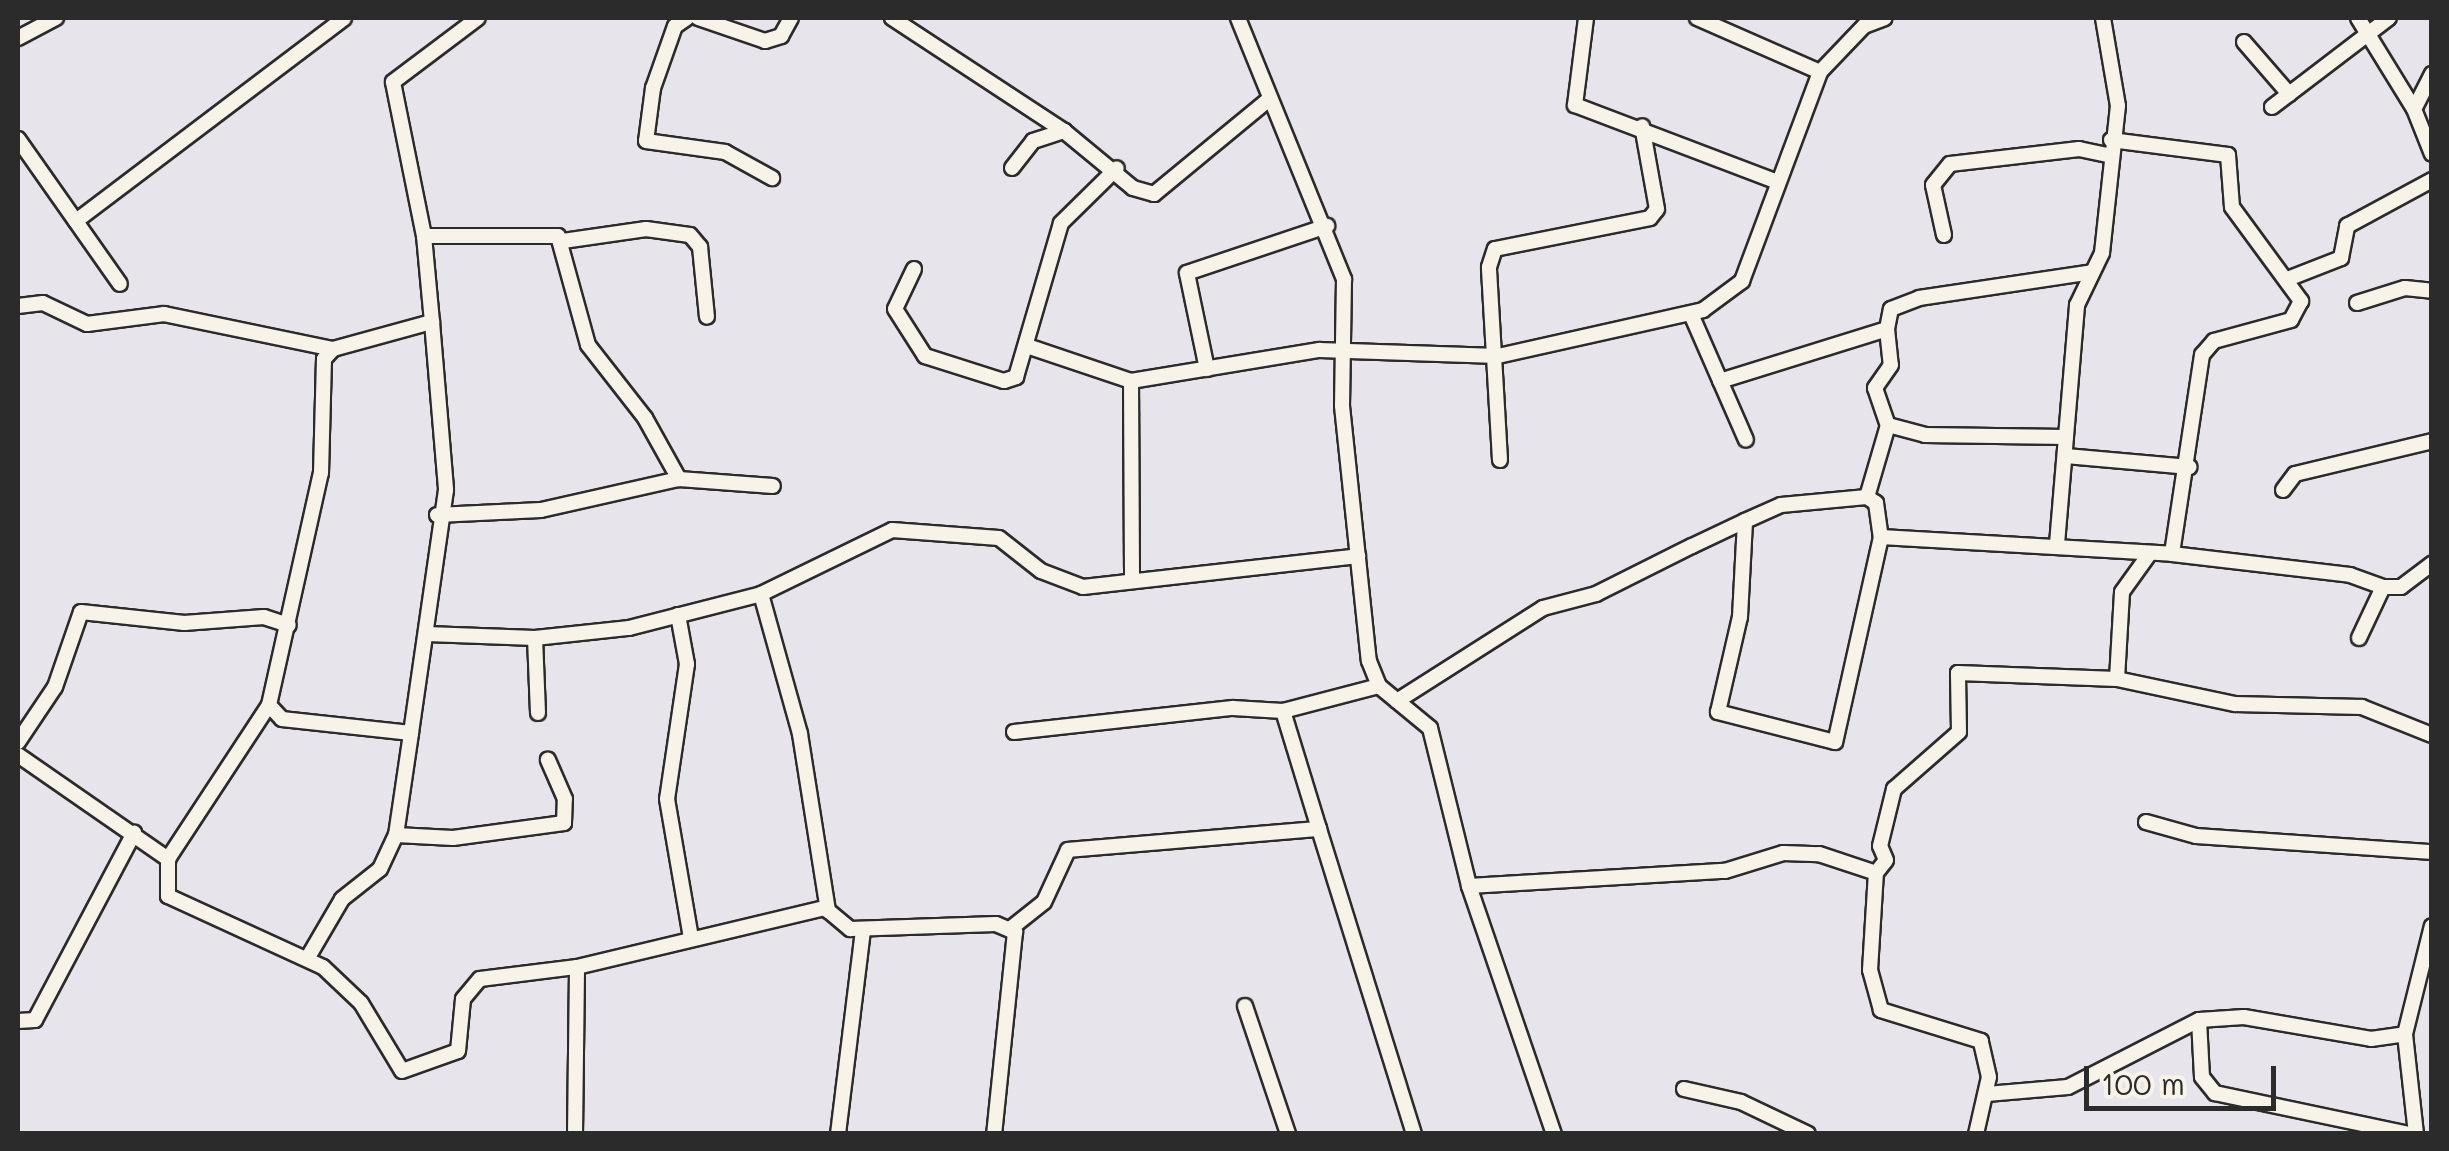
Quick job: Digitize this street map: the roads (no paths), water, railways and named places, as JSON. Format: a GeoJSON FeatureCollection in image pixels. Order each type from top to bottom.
{"type":"FeatureCollection","features":[{"type":"Feature","properties":{"kind":"street"},"geometry":{"type":"LineString","coordinates":[[18,38],[56,18]]}},
{"type":"Feature","properties":{"kind":"street"},"geometry":{"type":"LineString","coordinates":[[76,221],[344,18]]}},
{"type":"Feature","properties":{"kind":"street"},"geometry":{"type":"LineString","coordinates":[[307,959],[342,899],[380,869],[396,835],[427,634],[437,515],[446,490],[424,236],[393,82],[478,18]]}},
{"type":"Feature","properties":{"kind":"street"},"geometry":{"type":"LineString","coordinates":[[688,18],[675,26],[653,88],[646,141],[726,152],[772,178]]}},
{"type":"Feature","properties":{"kind":"street"},"geometry":{"type":"LineString","coordinates":[[698,18],[766,41],[780,36],[791,18]]}},
{"type":"Feature","properties":{"kind":"street"},"geometry":{"type":"LineString","coordinates":[[892,18],[1064,131],[1116,168],[1133,188],[1154,194],[1268,100]]}},
{"type":"Feature","properties":{"kind":"street"},"geometry":{"type":"LineString","coordinates":[[1238,18],[1268,100],[1327,226],[1344,278],[1343,352],[1358,556],[1378,686],[1430,728],[1469,886],[1554,1134]]}},
{"type":"Feature","properties":{"kind":"street"},"geometry":{"type":"LineString","coordinates":[[1586,18],[1572,101],[1642,126],[1700,156],[1776,181]]}},
{"type":"Feature","properties":{"kind":"street"},"geometry":{"type":"LineString","coordinates":[[1697,18],[1820,72]]}},
{"type":"Feature","properties":{"kind":"street"},"geometry":{"type":"LineString","coordinates":[[1026,346],[1131,381],[1343,352],[1498,356],[1691,314],[1742,281],[1776,181],[1820,72],[1864,26],[1885,18]]}},
{"type":"Feature","properties":{"kind":"street"},"geometry":{"type":"LineString","coordinates":[[2057,544],[2077,305],[2102,253],[2117,78],[2103,18]]}},
{"type":"Feature","properties":{"kind":"street"},"geometry":{"type":"LineString","coordinates":[[2358,18],[2414,110],[2432,154]]}},
{"type":"Feature","properties":{"kind":"street"},"geometry":{"type":"LineString","coordinates":[[2272,106],[2389,18]]}},
{"type":"Feature","properties":{"kind":"street"},"geometry":{"type":"LineString","coordinates":[[2244,42],[2289,94]]}},
{"type":"Feature","properties":{"kind":"street"},"geometry":{"type":"LineString","coordinates":[[2414,110],[2432,74]]}},
{"type":"Feature","properties":{"kind":"street"},"geometry":{"type":"LineString","coordinates":[[1500,460],[1498,356],[1489,267],[1495,249],[1654,214],[1642,126]]}},
{"type":"Feature","properties":{"kind":"street"},"geometry":{"type":"LineString","coordinates":[[1012,168],[1032,141],[1064,131]]}},
{"type":"Feature","properties":{"kind":"street"},"geometry":{"type":"LineString","coordinates":[[18,140],[120,284]]}},
{"type":"Feature","properties":{"kind":"street"},"geometry":{"type":"LineString","coordinates":[[1944,235],[1933,185],[1950,164],[2079,148],[2228,155],[2232,208],[2290,278],[2301,301],[2291,320],[2214,341],[2202,356],[2190,467],[2172,554]]}},
{"type":"Feature","properties":{"kind":"street"},"geometry":{"type":"LineString","coordinates":[[914,269],[895,309],[925,356],[1004,381],[1020,372],[1060,223],[1116,168]]}},
{"type":"Feature","properties":{"kind":"street"},"geometry":{"type":"LineString","coordinates":[[2290,278],[2341,258],[2347,226],[2432,180]]}},
{"type":"Feature","properties":{"kind":"street"},"geometry":{"type":"LineString","coordinates":[[1206,369],[1187,274],[1327,226]]}},
{"type":"Feature","properties":{"kind":"street"},"geometry":{"type":"LineString","coordinates":[[424,236],[524,230],[562,241],[646,229],[690,235],[700,248],[707,317]]}},
{"type":"Feature","properties":{"kind":"street"},"geometry":{"type":"LineString","coordinates":[[562,241],[588,346],[645,418],[679,479]]}},
{"type":"Feature","properties":{"kind":"street"},"geometry":{"type":"LineString","coordinates":[[1867,496],[1888,425],[1875,388],[1891,365],[1890,309],[1919,298],[2092,272]]}},
{"type":"Feature","properties":{"kind":"street"},"geometry":{"type":"LineString","coordinates":[[2357,303],[2405,288],[2432,291]]}},
{"type":"Feature","properties":{"kind":"street"},"geometry":{"type":"LineString","coordinates":[[18,306],[43,303],[87,324],[164,314],[333,349],[432,322]]}},
{"type":"Feature","properties":{"kind":"street"},"geometry":{"type":"LineString","coordinates":[[1691,314],[1746,440]]}},
{"type":"Feature","properties":{"kind":"street"},"geometry":{"type":"LineString","coordinates":[[1720,381],[1888,329]]}},
{"type":"Feature","properties":{"kind":"street"},"geometry":{"type":"LineString","coordinates":[[333,349],[324,359],[321,474],[270,704],[168,859],[168,896],[307,959],[360,1003],[402,1070],[458,1051],[463,1000],[480,979],[578,967],[691,938],[828,911]]}},
{"type":"Feature","properties":{"kind":"street"},"geometry":{"type":"LineString","coordinates":[[1131,381],[1132,576]]}},
{"type":"Feature","properties":{"kind":"street"},"geometry":{"type":"LineString","coordinates":[[1888,425],[1924,435],[2066,437]]}},
{"type":"Feature","properties":{"kind":"street"},"geometry":{"type":"LineString","coordinates":[[2283,490],[2295,474],[2432,442]]}},
{"type":"Feature","properties":{"kind":"street"},"geometry":{"type":"LineString","coordinates":[[2066,456],[2190,467]]}},
{"type":"Feature","properties":{"kind":"street"},"geometry":{"type":"LineString","coordinates":[[437,515],[541,510],[679,479],[772,486]]}},
{"type":"Feature","properties":{"kind":"street"},"geometry":{"type":"LineString","coordinates":[[1398,700],[1543,608],[1596,594],[1744,521],[1781,505],[1867,496],[1876,503],[1880,537],[1842,733],[1828,745],[1718,712],[1740,617],[1744,521]]}},
{"type":"Feature","properties":{"kind":"street"},"geometry":{"type":"LineString","coordinates":[[427,634],[535,638],[678,615],[762,594],[892,530],[1000,538],[1041,571],[1084,587],[1132,576],[1358,556]]}},
{"type":"Feature","properties":{"kind":"street"},"geometry":{"type":"LineString","coordinates":[[1880,537],[2057,544],[2172,554],[2350,576],[2384,587],[2401,587],[2432,564]]}},
{"type":"Feature","properties":{"kind":"street"},"geometry":{"type":"LineString","coordinates":[[2117,679],[2122,592],[2150,552]]}},
{"type":"Feature","properties":{"kind":"street"},"geometry":{"type":"LineString","coordinates":[[2359,638],[2384,587]]}},
{"type":"Feature","properties":{"kind":"street"},"geometry":{"type":"LineString","coordinates":[[762,594],[800,734],[828,911],[838,926],[863,930],[1010,929],[1044,902],[1068,850],[1319,828]]}},
{"type":"Feature","properties":{"kind":"street"},"geometry":{"type":"LineString","coordinates":[[18,742],[55,687],[81,612],[184,622],[264,617],[289,625]]}},
{"type":"Feature","properties":{"kind":"street"},"geometry":{"type":"LineString","coordinates":[[678,615],[687,664],[667,799],[691,938]]}},
{"type":"Feature","properties":{"kind":"street"},"geometry":{"type":"LineString","coordinates":[[535,638],[538,713]]}},
{"type":"Feature","properties":{"kind":"street"},"geometry":{"type":"LineString","coordinates":[[1976,1134],[1987,1094],[1986,1050],[1970,1032],[1896,1017],[1873,1000],[1876,873],[1885,864],[1880,846],[1900,777],[1960,732],[1958,672],[2117,679],[2235,704],[2362,707],[2432,735]]}},
{"type":"Feature","properties":{"kind":"street"},"geometry":{"type":"LineString","coordinates":[[1014,732],[1234,708],[1284,711],[1378,686]]}},
{"type":"Feature","properties":{"kind":"street"},"geometry":{"type":"LineString","coordinates":[[270,704],[282,720],[411,733]]}},
{"type":"Feature","properties":{"kind":"street"},"geometry":{"type":"LineString","coordinates":[[1284,711],[1414,1134]]}},
{"type":"Feature","properties":{"kind":"street"},"geometry":{"type":"LineString","coordinates":[[18,755],[168,859]]}},
{"type":"Feature","properties":{"kind":"street"},"geometry":{"type":"LineString","coordinates":[[396,835],[452,838],[564,823],[565,799],[548,760]]}},
{"type":"Feature","properties":{"kind":"street"},"geometry":{"type":"LineString","coordinates":[[2146,822],[2196,836],[2432,852]]}},
{"type":"Feature","properties":{"kind":"street"},"geometry":{"type":"LineString","coordinates":[[18,1021],[36,1020],[134,833]]}},
{"type":"Feature","properties":{"kind":"street"},"geometry":{"type":"LineString","coordinates":[[1469,886],[1606,872],[1710,872],[1783,853],[1818,854],[1876,873]]}},
{"type":"Feature","properties":{"kind":"street"},"geometry":{"type":"LineString","coordinates":[[2199,1020],[2202,1078],[2215,1094],[2413,1134],[2405,1034],[2432,926]]}},
{"type":"Feature","properties":{"kind":"street"},"geometry":{"type":"LineString","coordinates":[[994,1134],[1006,1054],[1002,1018],[1018,948],[1010,929]]}},
{"type":"Feature","properties":{"kind":"street"},"geometry":{"type":"LineString","coordinates":[[838,1134],[863,930]]}},
{"type":"Feature","properties":{"kind":"street"},"geometry":{"type":"LineString","coordinates":[[575,1134],[578,967]]}},
{"type":"Feature","properties":{"kind":"street"},"geometry":{"type":"LineString","coordinates":[[1244,1006],[1288,1134]]}},
{"type":"Feature","properties":{"kind":"street"},"geometry":{"type":"LineString","coordinates":[[1987,1094],[2068,1087],[2199,1020],[2244,1017],[2371,1039],[2405,1034]]}},
{"type":"Feature","properties":{"kind":"street"},"geometry":{"type":"LineString","coordinates":[[1684,1089],[1741,1102],[1808,1134]]}}]}
